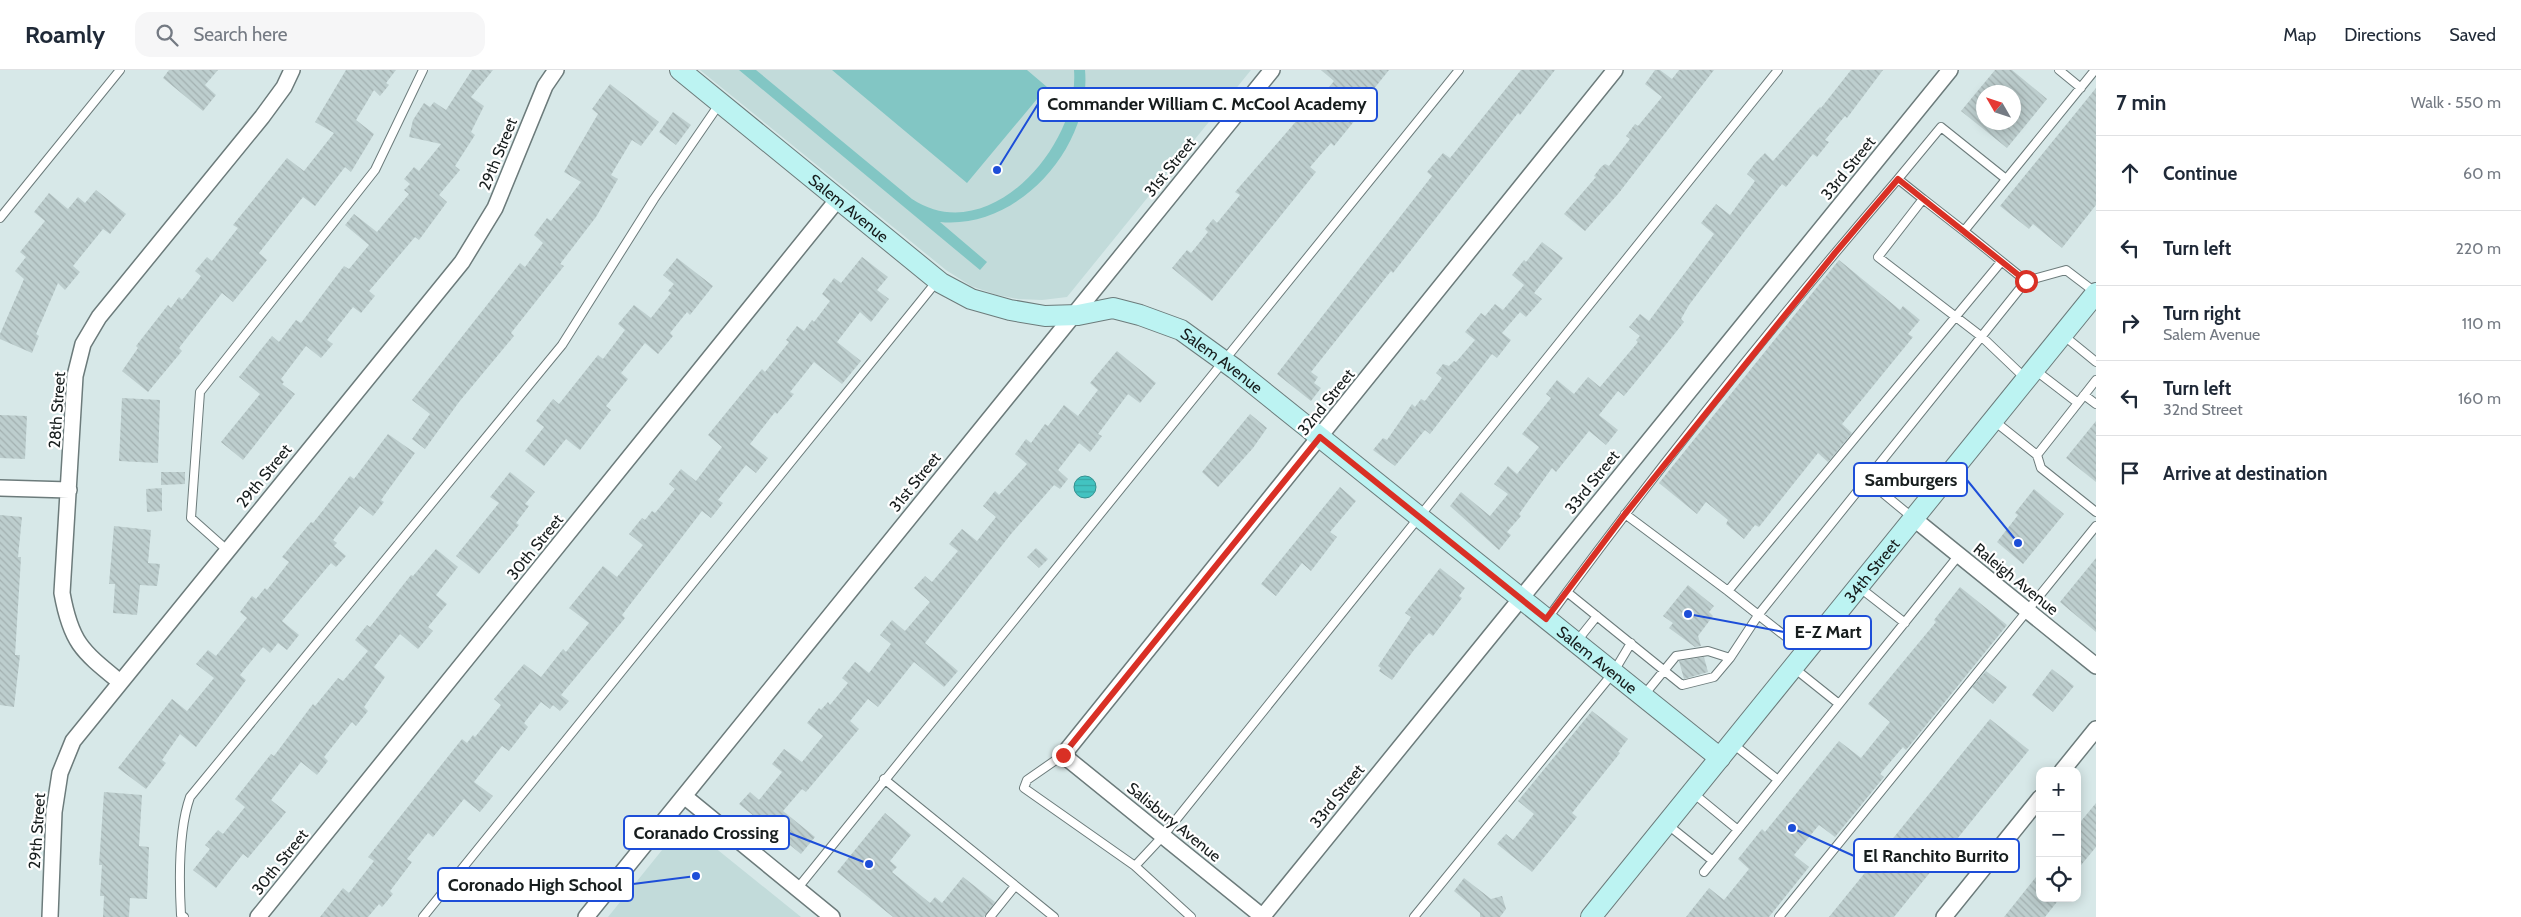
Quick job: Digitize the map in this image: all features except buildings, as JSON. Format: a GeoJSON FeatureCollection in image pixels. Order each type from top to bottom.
{"type":"FeatureCollection","features":[{"type":"Feature","properties":{"kind":"street","name":"28th Street"},"geometry":{"type":"LineString","coordinates":[[120,682],[84,653],[74,638],[67,619],[62,593],[75,376],[83,344],[99,317],[262,117],[284,86],[292,70]]}},
{"type":"Feature","properties":{"kind":"street","name":"29th Street"},"geometry":{"type":"LineString","coordinates":[[50,917],[54,812],[60,773],[73,740],[462,262],[478,239],[495,208],[544,86],[556,70]]}},
{"type":"Feature","properties":{"kind":"street","name":"Salem Avenue"},"geometry":{"type":"LineString","coordinates":[[680,70],[937,280],[971,299],[1010,310],[1045,316],[1072,315],[1113,308],[1140,315],[1181,330],[1224,361],[1320,437],[1643,697],[1726,750]]}},
{"type":"Feature","properties":{"kind":"street","name":"31st Street"},"geometry":{"type":"LineString","coordinates":[[586,917],[1272,70]]}},
{"type":"Feature","properties":{"kind":"street","name":"32nd Street"},"geometry":{"type":"LineString","coordinates":[[1063,755],[1615,70]]}},
{"type":"Feature","properties":{"kind":"street","name":"33rd Street"},"geometry":{"type":"LineString","coordinates":[[1256,915],[1520,598],[1950,70]]}},
{"type":"Feature","properties":{"kind":"street","name":"30th Street"},"geometry":{"type":"LineString","coordinates":[[258,917],[838,199]]}},
{"type":"Feature","properties":{"kind":"street","name":"34th Street"},"geometry":{"type":"LineString","coordinates":[[1591,917],[2096,293]]}},
{"type":"Feature","properties":{"kind":"street"},"geometry":{"type":"LineString","coordinates":[[0,488],[69,490]]}},
{"type":"Feature","properties":{"kind":"street","name":"Raleigh Avenue"},"geometry":{"type":"LineString","coordinates":[[1914,518],[2096,666]]}},
{"type":"Feature","properties":{"kind":"street"},"geometry":{"type":"LineString","coordinates":[[2065,767],[2096,728]]}},
{"type":"Feature","properties":{"kind":"street","name":"Salisbury Avenue"},"geometry":{"type":"LineString","coordinates":[[1063,755],[1256,915]]}},
{"type":"Feature","properties":{"kind":"street"},"geometry":{"type":"LineString","coordinates":[[684,796],[832,917]]}},
{"type":"Feature","properties":{"kind":"street"},"geometry":{"type":"LineString","coordinates":[[1944,917],[2036,803]]}},
{"type":"Feature","properties":{"kind":"lane"},"geometry":{"type":"LineString","coordinates":[[0,218],[120,70]]}},
{"type":"Feature","properties":{"kind":"lane"},"geometry":{"type":"LineString","coordinates":[[227,550],[191,518],[200,392],[375,170],[423,70]]}},
{"type":"Feature","properties":{"kind":"lane"},"geometry":{"type":"LineString","coordinates":[[797,889],[1458,70]]}},
{"type":"Feature","properties":{"kind":"lane"},"geometry":{"type":"LineString","coordinates":[[1134,866],[1163,836],[1778,70]]}},
{"type":"Feature","properties":{"kind":"lane"},"geometry":{"type":"LineString","coordinates":[[2059,70],[2081,88]]}},
{"type":"Feature","properties":{"kind":"lane"},"geometry":{"type":"LineString","coordinates":[[1964,232],[2095,70]]}},
{"type":"Feature","properties":{"kind":"lane"},"geometry":{"type":"LineString","coordinates":[[184,917],[181,915],[180,898],[184,815],[190,797],[562,345],[654,199],[720,103]]}},
{"type":"Feature","properties":{"kind":"lane"},"geometry":{"type":"LineString","coordinates":[[1546,619],[1625,514],[1835,253],[1941,127],[2006,179]]}},
{"type":"Feature","properties":{"kind":"lane"},"geometry":{"type":"LineString","coordinates":[[1898,179],[2026,281]]}},
{"type":"Feature","properties":{"kind":"lane"},"geometry":{"type":"LineString","coordinates":[[1923,199],[1878,257],[2030,374],[2078,403]]}},
{"type":"Feature","properties":{"kind":"lane"},"geometry":{"type":"LineString","coordinates":[[1728,591],[2001,262]]}},
{"type":"Feature","properties":{"kind":"lane"},"geometry":{"type":"LineString","coordinates":[[1567,592],[1682,685],[1714,676],[1730,658],[1759,614],[2026,281],[2066,270],[2096,293]]}},
{"type":"Feature","properties":{"kind":"lane"},"geometry":{"type":"LineString","coordinates":[[423,917],[937,280]]}},
{"type":"Feature","properties":{"kind":"lane"},"geometry":{"type":"LineString","coordinates":[[2063,334],[2096,362]]}},
{"type":"Feature","properties":{"kind":"lane"},"geometry":{"type":"LineString","coordinates":[[2036,455],[2096,380]]}},
{"type":"Feature","properties":{"kind":"lane"},"geometry":{"type":"LineString","coordinates":[[2084,395],[2096,404]]}},
{"type":"Feature","properties":{"kind":"lane"},"geometry":{"type":"LineString","coordinates":[[1993,420],[2036,455],[2041,468],[2096,512]]}},
{"type":"Feature","properties":{"kind":"lane"},"geometry":{"type":"LineString","coordinates":[[1867,480],[1914,518]]}},
{"type":"Feature","properties":{"kind":"lane"},"geometry":{"type":"LineString","coordinates":[[1625,514],[1759,614],[1806,652]]}},
{"type":"Feature","properties":{"kind":"lane"},"geometry":{"type":"LineString","coordinates":[[1779,917],[2096,526]]}},
{"type":"Feature","properties":{"kind":"lane"},"geometry":{"type":"LineString","coordinates":[[1704,872],[1959,555]]}},
{"type":"Feature","properties":{"kind":"lane"},"geometry":{"type":"LineString","coordinates":[[1858,587],[1905,623]]}},
{"type":"Feature","properties":{"kind":"lane"},"geometry":{"type":"LineString","coordinates":[[1576,642],[1597,616]]}},
{"type":"Feature","properties":{"kind":"lane"},"geometry":{"type":"LineString","coordinates":[[1414,917],[1613,673],[1631,643]]}},
{"type":"Feature","properties":{"kind":"lane"},"geometry":{"type":"LineString","coordinates":[[1643,697],[1676,656],[1708,651],[1730,658]]}},
{"type":"Feature","properties":{"kind":"lane"},"geometry":{"type":"LineString","coordinates":[[1793,668],[1839,704]]}},
{"type":"Feature","properties":{"kind":"lane"},"geometry":{"type":"LineString","coordinates":[[1726,750],[1778,780]]}},
{"type":"Feature","properties":{"kind":"lane"},"geometry":{"type":"LineString","coordinates":[[1063,755],[1027,780],[1024,788],[1134,866],[1191,917]]}},
{"type":"Feature","properties":{"kind":"lane"},"geometry":{"type":"LineString","coordinates":[[884,779],[1054,917]]}},
{"type":"Feature","properties":{"kind":"lane"},"geometry":{"type":"LineString","coordinates":[[1692,792],[1738,830]]}},
{"type":"Feature","properties":{"kind":"lane"},"geometry":{"type":"LineString","coordinates":[[1666,824],[1713,861]]}},
{"type":"Feature","properties":{"kind":"lane"},"geometry":{"type":"LineString","coordinates":[[990,917],[1015,886]]}},
{"type":"Feature","properties":{"kind":"shaded area"},"geometry":{"type":"Polygon","coordinates":[[[700,70],[1251,70],[1067,297],[1042,300],[1018,299],[997,295],[971,286],[946,270],[700,70]]]}},
{"type":"Feature","properties":{"kind":"shaded area"},"geometry":{"type":"Polygon","coordinates":[[[739,70],[756,70],[912,199],[941,211],[971,211],[999,200],[1024,182],[1046,157],[1062,129],[1072,99],[1074,70],[1085,70],[1084,99],[1076,127],[1063,154],[1044,178],[1022,198],[997,212],[969,221],[940,222],[987,262],[980,270],[739,70]]]}},
{"type":"Feature","properties":{"kind":"shaded area"},"geometry":{"type":"Polygon","coordinates":[[[832,70],[1027,70],[1047,87],[967,183],[832,70]]]}},
{"type":"Feature","properties":{"kind":"shaded area"},"geometry":{"type":"Polygon","coordinates":[[[1085,476],[1093,479],[1096,487],[1093,495],[1085,498],[1077,495],[1074,487],[1077,479],[1085,476]]]}},
{"type":"Feature","properties":{"kind":"shaded area"},"geometry":{"type":"Polygon","coordinates":[[[675,834],[698,834],[801,917],[608,917],[675,834]]]}},
{"type":"Feature","properties":{"kind":"place","name":"Commander William C. McCool Academy"},"geometry":{"type":"Point","coordinates":[997,170]}},
{"type":"Feature","properties":{"kind":"place","name":"Samburgers"},"geometry":{"type":"Point","coordinates":[2018,543]}},
{"type":"Feature","properties":{"kind":"place","name":"E-Z Mart"},"geometry":{"type":"Point","coordinates":[1688,614]}},
{"type":"Feature","properties":{"kind":"place","name":"El Ranchito Burrito"},"geometry":{"type":"Point","coordinates":[1792,828]}},
{"type":"Feature","properties":{"kind":"place","name":"Coranado Crossing"},"geometry":{"type":"Point","coordinates":[869,864]}},
{"type":"Feature","properties":{"kind":"place","name":"Coronado High School"},"geometry":{"type":"Point","coordinates":[696,876]}},
{"type":"Feature","properties":{"kind":"route"},"geometry":{"type":"LineString","coordinates":[[1063,755],[1320,437],[1546,619],[1625,514],[1835,253],[1898,179],[2026,281]]}}]}
